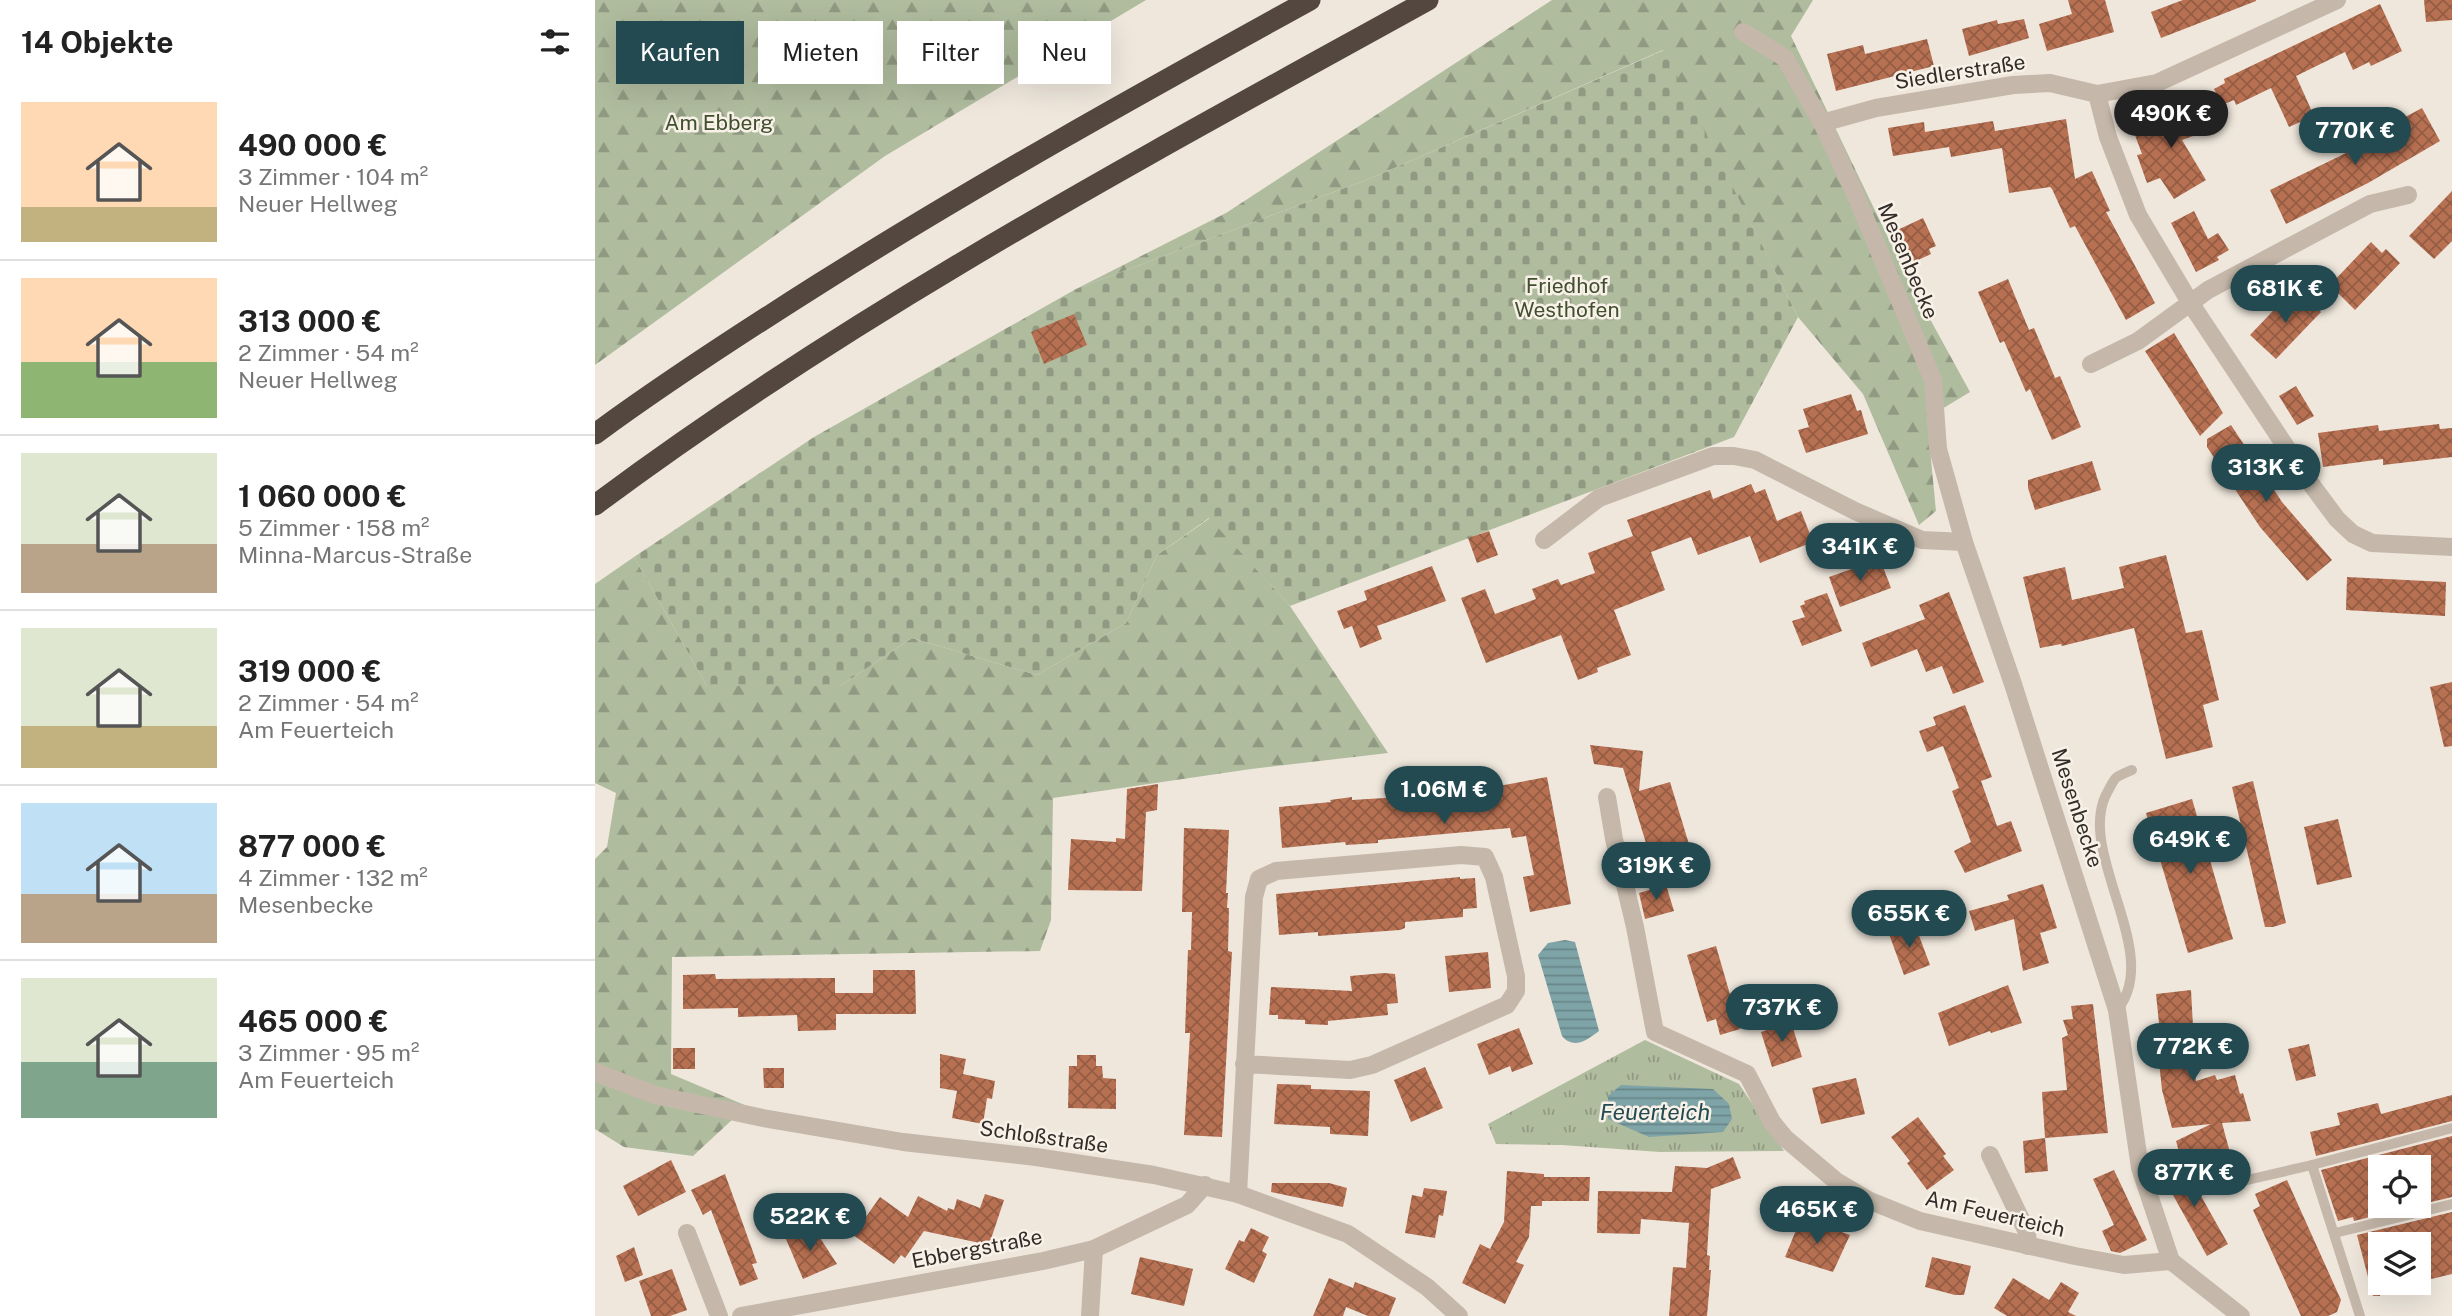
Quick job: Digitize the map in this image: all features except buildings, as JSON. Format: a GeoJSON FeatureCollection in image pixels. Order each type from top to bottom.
{"type":"FeatureCollection","features":[{"type":"Feature","properties":{"kind":"highway"},"geometry":{"type":"LineString","coordinates":[[595,434],[751,327],[909,228],[1186,68],[1310,0]]}},
{"type":"Feature","properties":{"kind":"highway"},"geometry":{"type":"LineString","coordinates":[[595,505],[662,455],[775,378],[924,284],[1428,0]]}},
{"type":"Feature","properties":{"kind":"street","name":"Siedlerstraße"},"geometry":{"type":"LineString","coordinates":[[1822,122],[1876,108],[2013,85],[2050,83],[2097,94],[2157,83],[2337,0]]}},
{"type":"Feature","properties":{"kind":"street","name":"Mesenbecke"},"geometry":{"type":"LineString","coordinates":[[1743,32],[1785,58],[1822,122],[1933,380],[1938,449],[1964,542],[2013,684],[2117,1010],[2140,1168],[2171,1261]]}},
{"type":"Feature","properties":{"kind":"street"},"geometry":{"type":"LineString","coordinates":[[2097,94],[2108,137],[2138,215],[2191,304],[2337,519],[2353,534],[2372,543],[2452,547]]}},
{"type":"Feature","properties":{"kind":"street"},"geometry":{"type":"LineString","coordinates":[[2091,364],[2138,341],[2208,290],[2370,204],[2408,195]]}},
{"type":"Feature","properties":{"kind":"street"},"geometry":{"type":"LineString","coordinates":[[1544,540],[1599,498],[1713,456],[1734,456],[1755,460],[1855,511],[1922,540],[1964,542]]}},
{"type":"Feature","properties":{"kind":"street","name":"Am Feuerteich"},"geometry":{"type":"LineString","coordinates":[[1607,797],[1655,1032],[1747,1074],[1772,1122],[1785,1138],[1836,1181],[1868,1200],[1920,1221],[2124,1265],[2171,1261]]}},
{"type":"Feature","properties":{"kind":"street"},"geometry":{"type":"LineString","coordinates":[[1238,1194],[1244,1065],[1254,897],[1259,879],[1276,871],[1461,855],[1485,857],[1494,877],[1516,976],[1516,992],[1507,1005],[1372,1065],[1350,1070],[1244,1065]]}},
{"type":"Feature","properties":{"kind":"street","name":"Schloßstraße"},"geometry":{"type":"LineString","coordinates":[[595,1072],[655,1095],[763,1118],[904,1142],[1154,1174],[1238,1194],[1348,1234],[1427,1287],[1459,1316]]}},
{"type":"Feature","properties":{"kind":"street"},"geometry":{"type":"LineString","coordinates":[[1990,1155],[2027,1232],[2028,1246]]}},
{"type":"Feature","properties":{"kind":"street","name":"Ebbergstraße"},"geometry":{"type":"LineString","coordinates":[[741,1316],[786,1312],[1094,1249],[1187,1205],[1205,1185]]}},
{"type":"Feature","properties":{"kind":"street"},"geometry":{"type":"LineString","coordinates":[[687,1233],[719,1316]]}},
{"type":"Feature","properties":{"kind":"street"},"geometry":{"type":"LineString","coordinates":[[1090,1316],[1094,1249]]}},
{"type":"Feature","properties":{"kind":"street"},"geometry":{"type":"LineString","coordinates":[[2171,1261],[2241,1316]]}},
{"type":"Feature","properties":{"kind":"lane","name":"Mesenbecke"},"geometry":{"type":"LineString","coordinates":[[2117,1010],[2125,1000],[2128,989],[2130,956],[2101,841],[2102,802],[2116,778],[2132,770]]}},
{"type":"Feature","properties":{"kind":"lane"},"geometry":{"type":"LineString","coordinates":[[2213,1188],[2452,1128]]}},
{"type":"Feature","properties":{"kind":"lane"},"geometry":{"type":"LineString","coordinates":[[2312,1165],[2360,1316]]}},
{"type":"Feature","properties":{"kind":"lane"},"geometry":{"type":"LineString","coordinates":[[2335,1233],[2452,1204]]}},
{"type":"Feature","properties":{"kind":"green space","name":"Am Ebberg"},"geometry":{"type":"Polygon","coordinates":[[[595,0],[1146,0],[1111,21],[1018,21],[1018,77],[885,156],[595,365],[595,0]]]}},
{"type":"Feature","properties":{"kind":"green space"},"geometry":{"type":"Polygon","coordinates":[[[1552,0],[1813,0],[1791,36],[1908,279],[1970,392],[1927,418],[1936,511],[1919,525],[1863,394],[1798,317],[1663,50],[1374,177],[1076,289],[1226,213],[1552,0]]]}},
{"type":"Feature","properties":{"kind":"green space","name":"Friedhof Westhofen"},"geometry":{"type":"Polygon","coordinates":[[[1664,50],[1798,317],[1734,437],[1290,606],[1209,518],[1157,555],[1126,623],[1037,675],[912,638],[840,686],[707,686],[634,557],[814,437],[1076,289],[1374,177],[1664,50]]]}},
{"type":"Feature","properties":{"kind":"green space"},"geometry":{"type":"Polygon","coordinates":[[[1210,518],[1290,606],[1388,753],[1251,769],[1053,798],[1051,920],[1040,951],[672,957],[671,1074],[747,1106],[693,1156],[624,1147],[595,1129],[595,859],[607,847],[616,793],[595,783],[595,584],[634,557],[707,686],[840,686],[912,638],[1037,675],[1126,623],[1157,555],[1210,518]]]}},
{"type":"Feature","properties":{"kind":"green space"},"geometry":{"type":"Polygon","coordinates":[[[1645,1040],[1739,1084],[1784,1151],[1660,1152],[1562,1145],[1496,1144],[1488,1124],[1645,1040]]]}},
{"type":"Feature","properties":{"kind":"water"},"geometry":{"type":"Polygon","coordinates":[[[1565,940],[1575,942],[1599,1031],[1576,1043],[1562,1036],[1538,955],[1548,943],[1565,940]]]}},
{"type":"Feature","properties":{"kind":"water","name":"Feuerteich"},"geometry":{"type":"Polygon","coordinates":[[[1621,1085],[1713,1089],[1729,1104],[1732,1119],[1723,1132],[1649,1137],[1608,1119],[1608,1096],[1621,1085]]]}}]}
